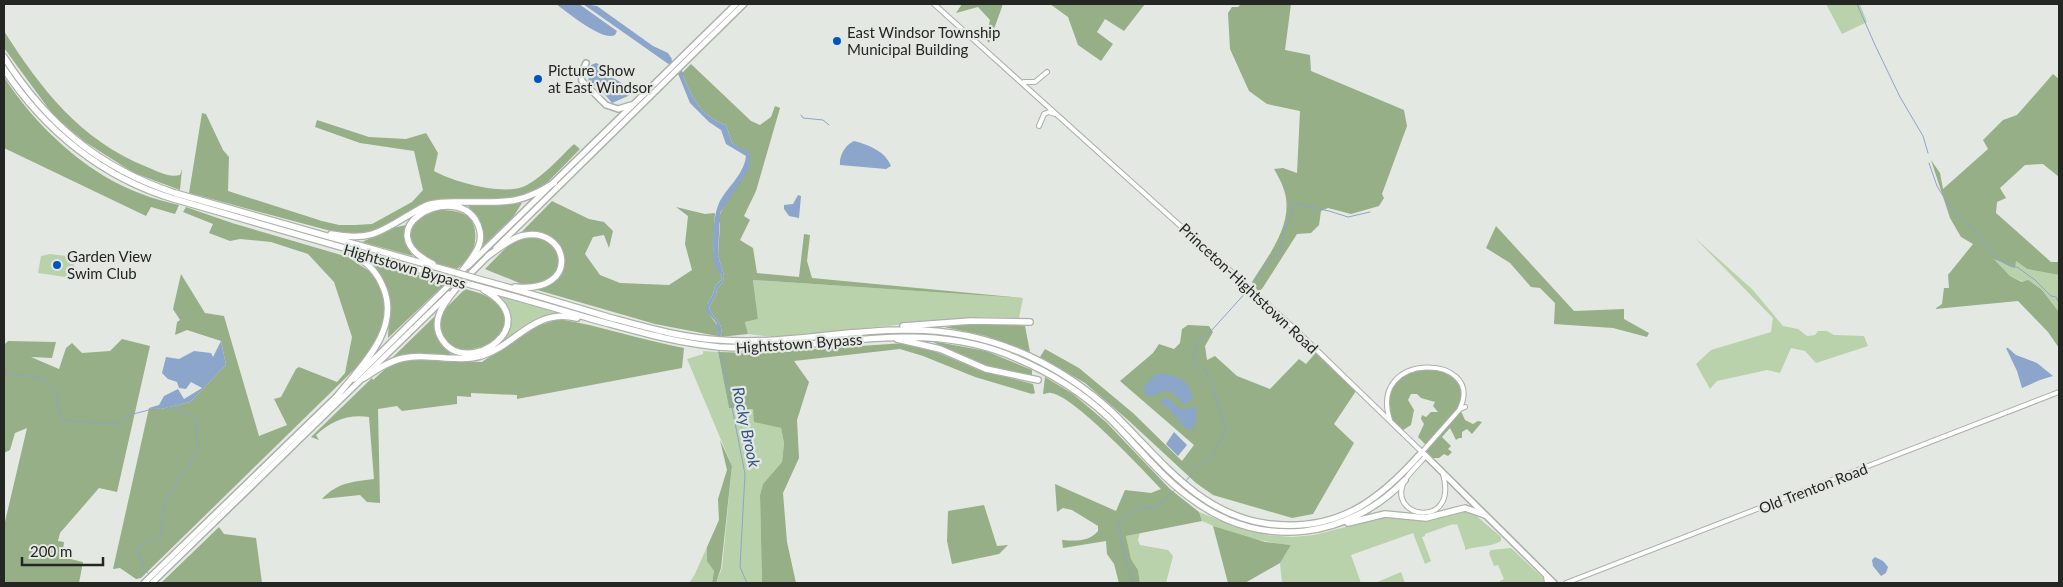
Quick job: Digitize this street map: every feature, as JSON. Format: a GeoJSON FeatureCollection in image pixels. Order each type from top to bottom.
{"type":"FeatureCollection","features":[{"type":"Feature","properties":{"kind":"highway","name":"Hightstown Bypass"},"geometry":{"type":"LineString","coordinates":[[4,57],[35,100],[74,139],[120,170],[174,196]]}},
{"type":"Feature","properties":{"kind":"highway","name":"Hightstown Bypass"},"geometry":{"type":"LineString","coordinates":[[4,68],[32,106],[74,148],[123,179],[344,249],[447,273]]}},
{"type":"Feature","properties":{"kind":"highway"},"geometry":{"type":"LineString","coordinates":[[289,225],[349,237],[362,237],[382,232],[419,209],[431,204],[518,200],[532,196],[554,183]]}},
{"type":"Feature","properties":{"kind":"highway","name":"Hightstown Bypass"},"geometry":{"type":"LineString","coordinates":[[190,201],[289,225],[642,333],[695,341],[773,347],[914,336],[953,340],[993,349],[1028,363],[1075,390],[1095,405],[1178,488],[1214,514],[1240,524],[1276,532],[1315,530],[1339,525],[1373,507],[1405,480]]}},
{"type":"Feature","properties":{"kind":"highway"},"geometry":{"type":"LineString","coordinates":[[447,273],[416,253],[409,245],[406,237],[410,223],[420,214],[448,206],[459,208],[469,213],[480,231],[478,249],[460,274]]}},
{"type":"Feature","properties":{"kind":"highway"},"geometry":{"type":"LineString","coordinates":[[477,283],[537,287],[554,279],[560,272],[562,264],[562,257],[555,245],[547,239],[535,235],[513,239],[488,256]]}},
{"type":"Feature","properties":{"kind":"highway"},"geometry":{"type":"LineString","coordinates":[[338,395],[377,344],[385,327],[388,314],[385,292],[376,273],[362,260],[344,249]]}},
{"type":"Feature","properties":{"kind":"highway","name":"Hightstown Bypass"},"geometry":{"type":"LineString","coordinates":[[477,283],[695,341]]}},
{"type":"Feature","properties":{"kind":"highway"},"geometry":{"type":"LineString","coordinates":[[458,286],[441,310],[437,327],[439,335],[446,345],[454,350],[467,353],[480,351],[495,343],[505,332],[509,321],[506,309],[477,283]]}},
{"type":"Feature","properties":{"kind":"highway"},"geometry":{"type":"LineString","coordinates":[[364,378],[387,363],[403,357],[466,359],[482,356],[534,323],[551,317],[572,317],[642,333]]}},
{"type":"Feature","properties":{"kind":"highway"},"geometry":{"type":"LineString","coordinates":[[847,334],[896,327],[956,322],[1030,322]]}},
{"type":"Feature","properties":{"kind":"highway","name":"Hightstown Bypass"},"geometry":{"type":"LineString","coordinates":[[728,344],[898,330],[938,331],[982,339],[1027,355],[1079,385],[1099,400],[1193,493],[1225,512],[1255,522],[1276,525],[1303,524],[1332,519],[1352,511],[1391,486],[1424,454]]}},
{"type":"Feature","properties":{"kind":"highway"},"geometry":{"type":"LineString","coordinates":[[870,338],[903,340],[928,345],[986,369],[1038,380]]}},
{"type":"Feature","properties":{"kind":"highway"},"geometry":{"type":"LineString","coordinates":[[1339,525],[1385,514],[1426,518],[1461,508],[1468,508],[1485,515]]}},
{"type":"Feature","properties":{"kind":"main road"},"geometry":{"type":"LineString","coordinates":[[156,576],[458,286],[678,65],[736,4]]}},
{"type":"Feature","properties":{"kind":"main road"},"geometry":{"type":"LineString","coordinates":[[678,65],[744,4]]}},
{"type":"Feature","properties":{"kind":"main road","name":"Princeton-Hightstown Road"},"geometry":{"type":"LineString","coordinates":[[934,4],[1296,330],[1554,583]]}},
{"type":"Feature","properties":{"kind":"main road"},"geometry":{"type":"LineString","coordinates":[[586,63],[581,74],[582,81],[606,105],[618,109],[636,102]]}},
{"type":"Feature","properties":{"kind":"main road"},"geometry":{"type":"LineString","coordinates":[[150,582],[460,274],[636,102],[673,70]]}},
{"type":"Feature","properties":{"kind":"main road"},"geometry":{"type":"LineString","coordinates":[[1018,79],[1026,83],[1032,83],[1047,72]]}},
{"type":"Feature","properties":{"kind":"main road"},"geometry":{"type":"LineString","coordinates":[[1039,126],[1044,114],[1049,112],[1058,115]]}},
{"type":"Feature","properties":{"kind":"main road"},"geometry":{"type":"LineString","coordinates":[[1390,422],[1386,404],[1392,386],[1406,372],[1420,367],[1442,369],[1458,379],[1464,394],[1460,409],[1424,454]]}},
{"type":"Feature","properties":{"kind":"main road","name":"Old Trenton Road"},"geometry":{"type":"LineString","coordinates":[[1566,583],[2059,392]]}},
{"type":"Feature","properties":{"kind":"main road"},"geometry":{"type":"LineString","coordinates":[[1460,409],[1465,407]]}},
{"type":"Feature","properties":{"kind":"main road","name":"Hightstown Bypass"},"geometry":{"type":"LineString","coordinates":[[1405,480],[1424,454]]}},
{"type":"Feature","properties":{"kind":"main road"},"geometry":{"type":"LineString","coordinates":[[1405,480],[1402,496],[1405,505],[1415,512],[1426,513],[1438,508],[1445,498],[1447,489],[1443,474]]}},
{"type":"Feature","properties":{"kind":"main road"},"geometry":{"type":"LineString","coordinates":[[1546,576],[1547,583]]}},
{"type":"Feature","properties":{"kind":"green space"},"geometry":{"type":"Polygon","coordinates":[[[962,4],[1003,4],[989,43],[986,39],[990,20],[978,7],[956,13],[962,4]]]}},
{"type":"Feature","properties":{"kind":"green space"},"geometry":{"type":"Polygon","coordinates":[[[1050,4],[1145,4],[1124,31],[1105,19],[1097,32],[1113,44],[1101,61],[1078,45],[1068,17],[1050,4]]]}},
{"type":"Feature","properties":{"kind":"green space"},"geometry":{"type":"Polygon","coordinates":[[[1241,4],[1291,4],[1285,50],[1310,55],[1311,71],[1404,110],[1407,126],[1382,194],[1384,198],[1379,206],[1351,214],[1328,208],[1321,211],[1319,225],[1311,233],[1297,234],[1262,289],[1258,291],[1252,282],[1278,239],[1286,215],[1284,190],[1274,169],[1283,168],[1297,173],[1300,111],[1267,104],[1249,91],[1230,49],[1228,13],[1232,7],[1238,7],[1241,4]]]}},
{"type":"Feature","properties":{"kind":"green space"},"geometry":{"type":"Polygon","coordinates":[[[1826,4],[1860,4],[1867,22],[1842,34],[1826,4]]]}},
{"type":"Feature","properties":{"kind":"green space"},"geometry":{"type":"Polygon","coordinates":[[[4,31],[33,73],[64,111],[102,143],[123,156],[167,175],[180,175],[182,169],[180,190],[134,173],[85,142],[54,116],[4,48],[4,31]]]}},
{"type":"Feature","properties":{"kind":"green space"},"geometry":{"type":"Polygon","coordinates":[[[691,64],[751,121],[760,125],[771,117],[775,106],[780,108],[756,191],[744,216],[750,220],[740,240],[753,248],[757,273],[799,277],[804,234],[810,235],[807,261],[812,278],[1023,298],[753,280],[758,319],[745,322],[748,334],[720,337],[720,325],[709,307],[716,295],[717,289],[723,282],[724,276],[718,255],[720,224],[718,218],[750,154],[732,143],[726,125],[709,116],[693,97],[682,73],[691,64]]]}},
{"type":"Feature","properties":{"kind":"green space"},"geometry":{"type":"Polygon","coordinates":[[[2053,74],[2059,79],[2059,177],[2043,164],[2025,165],[2000,188],[2006,198],[1997,202],[1996,213],[2051,262],[2059,262],[2059,275],[2027,269],[2016,261],[2015,268],[1994,259],[2010,276],[2022,282],[2028,280],[2042,290],[2059,312],[2059,348],[2048,332],[2018,301],[1935,309],[1942,304],[1944,288],[1949,288],[1948,275],[1973,244],[1961,237],[1950,218],[1931,160],[1940,173],[1943,189],[1988,149],[1983,140],[2003,120],[2017,115],[2053,74]]]}},
{"type":"Feature","properties":{"kind":"green space"},"geometry":{"type":"Polygon","coordinates":[[[4,77],[36,119],[75,156],[122,186],[150,197],[179,205],[175,214],[151,207],[146,216],[4,148],[4,77]]]}},
{"type":"Feature","properties":{"kind":"green space"},"geometry":{"type":"Polygon","coordinates":[[[202,113],[206,114],[223,150],[229,157],[228,191],[339,225],[372,224],[412,202],[423,190],[414,151],[360,143],[315,127],[317,120],[369,137],[406,139],[426,133],[438,153],[434,171],[454,180],[494,189],[518,188],[527,185],[546,171],[574,144],[580,149],[539,191],[513,198],[441,199],[423,205],[371,233],[346,235],[189,193],[202,113]]]}},
{"type":"Feature","properties":{"kind":"green space"},"geometry":{"type":"Polygon","coordinates":[[[552,201],[589,219],[604,222],[613,231],[609,248],[604,235],[593,237],[585,254],[600,275],[620,283],[669,285],[692,270],[685,244],[688,216],[676,207],[705,214],[715,213],[713,250],[722,279],[715,286],[707,304],[710,315],[719,328],[717,336],[655,324],[527,287],[485,269],[552,201]]]}},
{"type":"Feature","properties":{"kind":"green space"},"geometry":{"type":"Polygon","coordinates":[[[522,203],[513,217],[483,246],[479,224],[467,205],[522,203]]]}},
{"type":"Feature","properties":{"kind":"green space"},"geometry":{"type":"Polygon","coordinates":[[[186,207],[232,223],[348,257],[372,273],[381,288],[386,310],[378,337],[368,356],[141,578],[136,579],[120,568],[113,569],[149,408],[161,409],[190,402],[226,365],[221,341],[187,330],[175,335],[177,322],[180,320],[173,309],[181,274],[205,313],[224,316],[259,436],[287,425],[274,399],[281,397],[296,369],[299,367],[337,382],[345,373],[352,337],[334,282],[308,254],[271,242],[240,239],[230,241],[209,233],[213,224],[183,212],[186,207]]]}},
{"type":"Feature","properties":{"kind":"green space"},"geometry":{"type":"Polygon","coordinates":[[[439,210],[453,211],[466,215],[475,229],[475,242],[472,253],[457,269],[435,263],[423,257],[415,250],[411,242],[412,227],[418,220],[439,210]]]}},
{"type":"Feature","properties":{"kind":"green space"},"geometry":{"type":"Polygon","coordinates":[[[406,225],[404,241],[413,256],[362,242],[393,228],[406,225]]]}},
{"type":"Feature","properties":{"kind":"green space"},"geometry":{"type":"Polygon","coordinates":[[[1496,226],[1574,311],[1624,309],[1624,319],[1649,333],[1647,337],[1613,328],[1554,324],[1555,303],[1540,288],[1531,287],[1510,263],[1486,248],[1496,226]]]}},
{"type":"Feature","properties":{"kind":"green space"},"geometry":{"type":"Polygon","coordinates":[[[1694,237],[1753,290],[1783,326],[1798,329],[1807,336],[1815,335],[1818,331],[1827,331],[1834,335],[1864,336],[1868,346],[1816,363],[1805,351],[1791,348],[1780,373],[1767,370],[1717,381],[1710,389],[1696,364],[1711,350],[1771,332],[1773,318],[1694,237]]]}},
{"type":"Feature","properties":{"kind":"green space","name":"Garden View Swim Club"},"geometry":{"type":"Polygon","coordinates":[[[50,254],[75,257],[72,278],[38,273],[41,256],[50,254]]]}},
{"type":"Feature","properties":{"kind":"green space"},"geometry":{"type":"Polygon","coordinates":[[[1993,258],[2014,268],[2016,261],[2027,269],[2059,275],[2059,312],[2042,290],[2010,276],[1993,258]]]}},
{"type":"Feature","properties":{"kind":"green space"},"geometry":{"type":"Polygon","coordinates":[[[371,261],[446,283],[388,338],[388,298],[383,282],[371,261]]]}},
{"type":"Feature","properties":{"kind":"green space"},"geometry":{"type":"Polygon","coordinates":[[[753,280],[1023,298],[1019,318],[980,317],[772,337],[748,334],[745,322],[758,319],[753,280]]]}},
{"type":"Feature","properties":{"kind":"green space"},"geometry":{"type":"Polygon","coordinates":[[[465,289],[490,298],[500,307],[507,320],[502,334],[485,346],[463,351],[447,345],[439,318],[465,289]]]}},
{"type":"Feature","properties":{"kind":"green space"},"geometry":{"type":"Polygon","coordinates":[[[498,296],[561,314],[539,318],[500,343],[509,329],[511,319],[510,314],[498,296]]]}},
{"type":"Feature","properties":{"kind":"green space"},"geometry":{"type":"Polygon","coordinates":[[[435,316],[435,329],[439,339],[454,357],[420,353],[392,358],[435,316]]]}},
{"type":"Feature","properties":{"kind":"green space"},"geometry":{"type":"Polygon","coordinates":[[[559,319],[684,348],[682,368],[517,399],[517,395],[471,393],[471,397],[457,396],[457,404],[402,411],[397,406],[378,409],[380,503],[367,502],[360,495],[322,499],[340,486],[374,479],[369,417],[347,418],[334,422],[316,435],[319,440],[311,437],[372,378],[373,380],[392,363],[412,359],[482,362],[531,328],[559,319]]]}},
{"type":"Feature","properties":{"kind":"green space"},"geometry":{"type":"Polygon","coordinates":[[[971,324],[1025,326],[1030,352],[986,336],[944,327],[971,324]]]}},
{"type":"Feature","properties":{"kind":"green space"},"geometry":{"type":"Polygon","coordinates":[[[1188,325],[1209,326],[1213,332],[1205,346],[1207,360],[1215,356],[1237,376],[1270,389],[1299,359],[1306,364],[1318,350],[1356,391],[1334,424],[1354,443],[1313,514],[1292,518],[1213,495],[1196,483],[1085,383],[1040,357],[1045,349],[1079,368],[1133,413],[1182,461],[1194,445],[1120,381],[1153,353],[1159,344],[1174,349],[1180,343],[1182,329],[1188,325]]]}},
{"type":"Feature","properties":{"kind":"green space"},"geometry":{"type":"Polygon","coordinates":[[[122,339],[150,346],[117,492],[99,488],[60,533],[58,541],[64,542],[62,557],[83,562],[79,583],[4,583],[4,526],[27,428],[15,433],[10,450],[4,453],[4,345],[8,341],[56,342],[52,358],[31,357],[59,369],[66,348],[72,343],[82,353],[110,351],[122,339]]]}},
{"type":"Feature","properties":{"kind":"green space"},"geometry":{"type":"Polygon","coordinates":[[[932,341],[986,351],[1032,370],[1032,377],[968,359],[932,341]]]}},
{"type":"Feature","properties":{"kind":"green space"},"geometry":{"type":"Polygon","coordinates":[[[905,343],[927,348],[979,370],[1033,384],[1035,393],[1032,394],[975,377],[900,349],[794,361],[809,382],[797,420],[799,458],[783,493],[787,542],[796,583],[762,583],[760,495],[763,484],[782,462],[784,443],[781,428],[754,422],[753,409],[736,412],[735,408],[729,408],[718,352],[756,353],[905,343]]]}},
{"type":"Feature","properties":{"kind":"green space"},"geometry":{"type":"Polygon","coordinates":[[[703,351],[718,352],[729,408],[735,408],[736,412],[753,409],[755,422],[781,428],[784,443],[782,462],[763,484],[760,495],[762,583],[716,583],[722,568],[732,466],[687,359],[703,354],[703,351]]]}},
{"type":"Feature","properties":{"kind":"green space"},"geometry":{"type":"Polygon","coordinates":[[[1428,367],[1457,380],[1463,392],[1460,409],[1465,420],[1473,424],[1478,421],[1482,422],[1472,434],[1467,429],[1462,432],[1462,438],[1456,440],[1450,428],[1442,437],[1451,446],[1448,449],[1452,452],[1448,456],[1444,454],[1439,458],[1428,458],[1422,452],[1427,446],[1418,437],[1424,424],[1421,419],[1422,415],[1426,417],[1431,412],[1438,412],[1433,406],[1435,402],[1421,398],[1417,394],[1411,394],[1408,400],[1414,410],[1411,425],[1400,432],[1391,422],[1387,408],[1390,389],[1397,379],[1408,372],[1428,367]]]}},
{"type":"Feature","properties":{"kind":"green space"},"geometry":{"type":"Polygon","coordinates":[[[1045,377],[1073,394],[1106,422],[1170,489],[1199,512],[1202,521],[1126,536],[1131,559],[1138,570],[1140,583],[1119,583],[1114,564],[1107,554],[1106,541],[1063,548],[1062,540],[1086,539],[1098,531],[1098,526],[1072,510],[1063,508],[1057,512],[1055,484],[1116,511],[1125,490],[1151,493],[1161,489],[1108,435],[1075,406],[1061,397],[1050,393],[1043,394],[1045,377]]]}},
{"type":"Feature","properties":{"kind":"green space"},"geometry":{"type":"Polygon","coordinates":[[[720,440],[732,466],[721,568],[716,583],[712,583],[714,571],[707,561],[707,547],[719,520],[718,499],[727,470],[720,440]]]}},
{"type":"Feature","properties":{"kind":"green space"},"geometry":{"type":"Polygon","coordinates":[[[984,505],[997,546],[1008,545],[999,554],[952,564],[947,541],[948,511],[984,505]]]}},
{"type":"Feature","properties":{"kind":"green space"},"geometry":{"type":"Polygon","coordinates":[[[1465,510],[1473,513],[1501,537],[1501,541],[1465,550],[1457,524],[1453,524],[1425,534],[1422,537],[1431,561],[1425,564],[1413,533],[1351,555],[1361,583],[1282,583],[1280,563],[1291,545],[1257,540],[1234,534],[1202,521],[1199,512],[1242,529],[1267,535],[1292,537],[1314,535],[1385,517],[1428,521],[1465,510]]]}},
{"type":"Feature","properties":{"kind":"green space"},"geometry":{"type":"Polygon","coordinates":[[[1213,526],[1265,542],[1291,545],[1280,563],[1245,583],[1228,583],[1213,526]]]}},
{"type":"Feature","properties":{"kind":"green space"},"geometry":{"type":"Polygon","coordinates":[[[219,527],[224,534],[256,538],[262,583],[161,583],[219,527]]]}},
{"type":"Feature","properties":{"kind":"green space"},"geometry":{"type":"Polygon","coordinates":[[[1140,533],[1138,540],[1140,545],[1168,550],[1173,556],[1166,583],[1140,583],[1138,570],[1131,559],[1126,536],[1140,533]]]}},
{"type":"Feature","properties":{"kind":"green space"},"geometry":{"type":"Polygon","coordinates":[[[707,547],[708,561],[714,571],[712,583],[689,583],[694,576],[707,547]]]}},
{"type":"Feature","properties":{"kind":"green space"},"geometry":{"type":"Polygon","coordinates":[[[1511,548],[1544,579],[1545,583],[1500,583],[1504,579],[1498,565],[1494,566],[1489,553],[1491,550],[1511,548]]]}},
{"type":"Feature","properties":{"kind":"green space"},"geometry":{"type":"Polygon","coordinates":[[[1401,572],[1405,583],[1375,583],[1401,572]]]}},
{"type":"Feature","properties":{"kind":"water"},"geometry":{"type":"Polygon","coordinates":[[[556,4],[579,4],[617,31],[615,35],[602,34],[585,25],[556,4]]]}},
{"type":"Feature","properties":{"kind":"water"},"geometry":{"type":"Polygon","coordinates":[[[583,4],[597,6],[653,46],[668,53],[672,59],[667,63],[583,4]]]}},
{"type":"Feature","properties":{"kind":"water"},"geometry":{"type":"Polygon","coordinates":[[[596,63],[628,88],[631,92],[628,96],[612,103],[601,90],[588,82],[589,77],[593,75],[590,69],[591,65],[596,63]]]}},
{"type":"Feature","properties":{"kind":"water"},"geometry":{"type":"Polygon","coordinates":[[[682,73],[689,90],[703,110],[709,116],[726,125],[732,143],[750,153],[749,169],[720,213],[718,255],[724,276],[723,282],[717,289],[716,295],[709,307],[720,325],[720,337],[717,336],[717,324],[706,310],[715,286],[722,279],[714,261],[714,223],[719,203],[739,175],[746,156],[726,144],[721,130],[709,122],[690,103],[679,76],[682,73]]]}},
{"type":"Feature","properties":{"kind":"water"},"geometry":{"type":"Polygon","coordinates":[[[854,141],[881,153],[891,166],[886,169],[840,165],[843,151],[854,141]]]}},
{"type":"Feature","properties":{"kind":"water"},"geometry":{"type":"Polygon","coordinates":[[[798,195],[801,196],[799,218],[789,216],[784,209],[784,205],[793,204],[798,195]]]}},
{"type":"Feature","properties":{"kind":"water"},"geometry":{"type":"Polygon","coordinates":[[[221,341],[226,365],[190,402],[161,409],[149,408],[159,405],[164,396],[178,389],[184,399],[202,388],[191,382],[186,389],[179,388],[177,382],[168,379],[162,373],[166,357],[179,359],[194,351],[211,353],[213,357],[221,341]]]}},
{"type":"Feature","properties":{"kind":"water"},"geometry":{"type":"Polygon","coordinates":[[[2006,348],[2016,355],[2037,363],[2053,376],[2022,388],[2017,371],[2006,348]]]}},
{"type":"Feature","properties":{"kind":"water"},"geometry":{"type":"Polygon","coordinates":[[[1168,374],[1185,381],[1193,398],[1185,404],[1169,391],[1163,391],[1152,396],[1146,395],[1144,387],[1155,375],[1168,374]]]}},
{"type":"Feature","properties":{"kind":"water"},"geometry":{"type":"Polygon","coordinates":[[[1168,398],[1183,410],[1196,406],[1196,420],[1193,429],[1185,428],[1160,401],[1168,398]]]}},
{"type":"Feature","properties":{"kind":"water"},"geometry":{"type":"Polygon","coordinates":[[[1174,432],[1187,445],[1178,456],[1166,444],[1174,432]]]}},
{"type":"Feature","properties":{"kind":"water"},"geometry":{"type":"Polygon","coordinates":[[[1875,557],[1883,561],[1888,567],[1886,573],[1881,576],[1873,566],[1872,560],[1875,557]]]}},
{"type":"Feature","properties":{"kind":"waterway"},"geometry":{"type":"LineString","coordinates":[[1857,4],[1900,97],[1923,136],[1928,153]]}},
{"type":"Feature","properties":{"kind":"waterway","name":"Rocky Brook"},"geometry":{"type":"LineString","coordinates":[[669,61],[681,74]]}},
{"type":"Feature","properties":{"kind":"waterway"},"geometry":{"type":"LineString","coordinates":[[801,115],[803,118],[823,120],[829,125]]}},
{"type":"Feature","properties":{"kind":"waterway"},"geometry":{"type":"LineString","coordinates":[[1929,163],[1937,186],[1950,207],[1973,229],[1996,256],[2004,263],[2017,267],[2035,280],[2051,296],[2056,297],[2059,303]]}},
{"type":"Feature","properties":{"kind":"waterway"},"geometry":{"type":"LineString","coordinates":[[1252,284],[1266,265],[1280,252],[1284,232],[1292,213],[1292,203],[1348,217],[1370,212]]}},
{"type":"Feature","properties":{"kind":"waterway"},"geometry":{"type":"LineString","coordinates":[[1185,482],[1198,467],[1213,455],[1226,429],[1208,375],[1193,360],[1195,348],[1199,340],[1212,330],[1248,290]]}},
{"type":"Feature","properties":{"kind":"waterway","name":"Rocky Brook"},"geometry":{"type":"LineString","coordinates":[[718,349],[723,361],[745,474],[740,567],[747,583]]}},
{"type":"Feature","properties":{"kind":"waterway"},"geometry":{"type":"LineString","coordinates":[[4,373],[44,378],[55,391],[61,420],[120,424],[129,415],[157,408]]}},
{"type":"Feature","properties":{"kind":"waterway"},"geometry":{"type":"LineString","coordinates":[[149,574],[144,569],[138,548],[161,534],[164,504],[198,450],[196,420],[186,412],[168,407]]}},
{"type":"Feature","properties":{"kind":"waterway"},"geometry":{"type":"LineString","coordinates":[[1133,583],[1121,543],[1120,521],[1137,510],[1156,507],[1175,490]]}},
{"type":"Feature","properties":{"kind":"place","name":"East Windsor Township Municipal Building"},"geometry":{"type":"Point","coordinates":[837,41]}},
{"type":"Feature","properties":{"kind":"place","name":"Picture Show at East Windsor"},"geometry":{"type":"Point","coordinates":[538,79]}},
{"type":"Feature","properties":{"kind":"place","name":"Garden View Swim Club"},"geometry":{"type":"Point","coordinates":[57,265]}}]}
